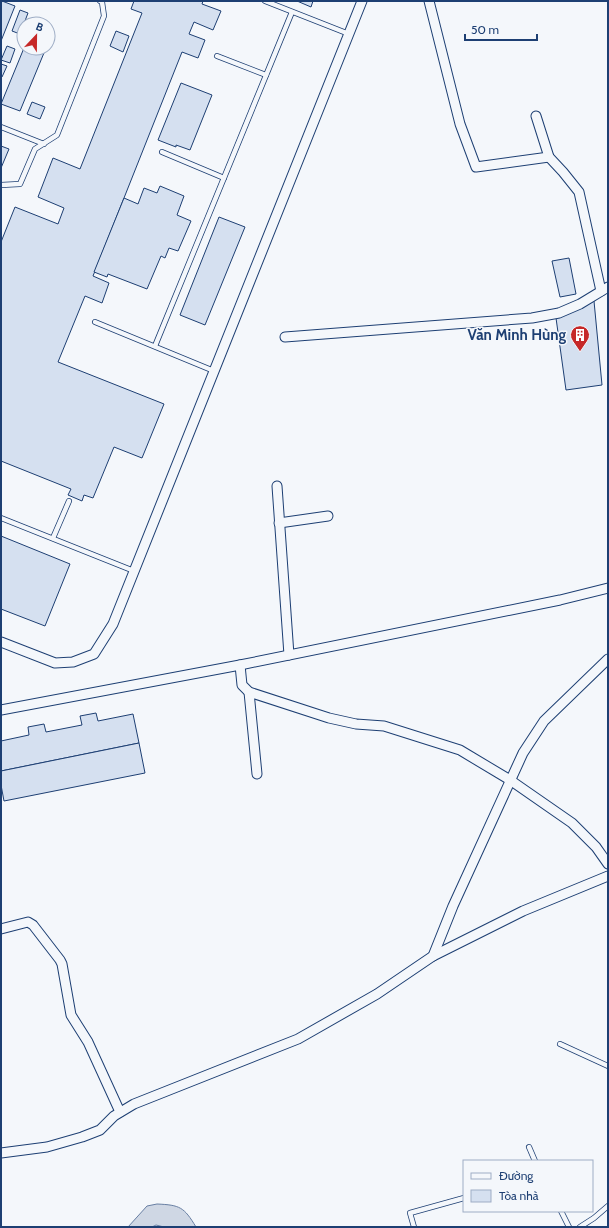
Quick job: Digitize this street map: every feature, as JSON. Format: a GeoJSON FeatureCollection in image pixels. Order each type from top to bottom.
{"type":"FeatureCollection","features":[{"type":"Feature","properties":{"kind":"street"},"geometry":{"type":"LineString","coordinates":[[1,642],[54,663],[73,662],[94,654],[113,624],[362,1]]}},
{"type":"Feature","properties":{"kind":"street"},"geometry":{"type":"LineString","coordinates":[[429,1],[460,124],[476,167],[549,157]]}},
{"type":"Feature","properties":{"kind":"street"},"geometry":{"type":"LineString","coordinates":[[285,337],[532,318],[566,310],[580,304],[604,289],[579,192],[549,157],[536,116]]}},
{"type":"Feature","properties":{"kind":"street"},"geometry":{"type":"LineString","coordinates":[[276,486],[288,655]]}},
{"type":"Feature","properties":{"kind":"street"},"geometry":{"type":"LineString","coordinates":[[279,523],[328,516]]}},
{"type":"Feature","properties":{"kind":"street"},"geometry":{"type":"LineString","coordinates":[[1,710],[240,665],[560,600],[608,588]]}},
{"type":"Feature","properties":{"kind":"street"},"geometry":{"type":"LineString","coordinates":[[433,956],[453,906],[523,753],[544,721],[608,659]]}},
{"type":"Feature","properties":{"kind":"street"},"geometry":{"type":"LineString","coordinates":[[240,665],[242,685],[249,692],[329,718],[356,724],[384,726],[460,750],[510,780],[572,823],[596,847],[608,864]]}},
{"type":"Feature","properties":{"kind":"street"},"geometry":{"type":"LineString","coordinates":[[249,692],[258,774]]}},
{"type":"Feature","properties":{"kind":"street"},"geometry":{"type":"LineString","coordinates":[[1,1153],[47,1146],[82,1137],[100,1130],[114,1116],[134,1104],[298,1039],[378,994],[433,956],[523,911],[608,876]]}},
{"type":"Feature","properties":{"kind":"street"},"geometry":{"type":"LineString","coordinates":[[1,929],[28,922],[33,925],[60,960],[71,1015],[88,1042],[120,1112]]}},
{"type":"Feature","properties":{"kind":"lane"},"geometry":{"type":"LineString","coordinates":[[1,185],[20,184],[35,149],[57,135],[104,16],[102,2],[100,1]]}},
{"type":"Feature","properties":{"kind":"lane"},"geometry":{"type":"LineString","coordinates":[[265,1],[349,34]]}},
{"type":"Feature","properties":{"kind":"lane"},"geometry":{"type":"LineString","coordinates":[[155,346],[292,12]]}},
{"type":"Feature","properties":{"kind":"lane"},"geometry":{"type":"LineString","coordinates":[[217,56],[266,75]]}},
{"type":"Feature","properties":{"kind":"lane"},"geometry":{"type":"LineString","coordinates":[[1,127],[44,144]]}},
{"type":"Feature","properties":{"kind":"lane"},"geometry":{"type":"LineString","coordinates":[[162,152],[224,178]]}},
{"type":"Feature","properties":{"kind":"lane"},"geometry":{"type":"LineString","coordinates":[[95,322],[214,371]]}},
{"type":"Feature","properties":{"kind":"lane"},"geometry":{"type":"LineString","coordinates":[[53,538],[69,501]]}},
{"type":"Feature","properties":{"kind":"lane"},"geometry":{"type":"LineString","coordinates":[[1,518],[134,571]]}},
{"type":"Feature","properties":{"kind":"lane"},"geometry":{"type":"LineString","coordinates":[[560,1044],[608,1066]]}},
{"type":"Feature","properties":{"kind":"lane"},"geometry":{"type":"LineString","coordinates":[[529,1147],[535,1160]]}},
{"type":"Feature","properties":{"kind":"lane"},"geometry":{"type":"LineString","coordinates":[[414,1227],[410,1213],[463,1198]]}},
{"type":"Feature","properties":{"kind":"lane"},"geometry":{"type":"LineString","coordinates":[[580,1227],[608,1206]]}},
{"type":"Feature","properties":{"kind":"lane"},"geometry":{"type":"LineString","coordinates":[[562,1212],[569,1227]]}},
{"type":"Feature","properties":{"kind":"shaded area"},"geometry":{"type":"Polygon","coordinates":[[[157,1204],[171,1205],[181,1208],[196,1227],[164,1227],[156,1225],[152,1227],[128,1227],[147,1206],[157,1204]]]}},
{"type":"Feature","properties":{"kind":"building"},"geometry":{"type":"Polygon","coordinates":[[[2,1],[15,6],[1,41],[1,3],[2,1]]]}},
{"type":"Feature","properties":{"kind":"building"},"geometry":{"type":"Polygon","coordinates":[[[134,1],[203,1],[202,4],[221,11],[213,30],[194,22],[189,34],[205,40],[198,58],[182,52],[93,276],[109,283],[102,303],[85,296],[58,362],[164,404],[142,458],[114,447],[93,498],[84,495],[82,501],[68,495],[71,489],[1,461],[1,242],[15,207],[58,224],[64,208],[38,197],[53,158],[80,169],[142,13],[131,9],[134,1]]]}},
{"type":"Feature","properties":{"kind":"building"},"geometry":{"type":"Polygon","coordinates":[[[297,1],[313,1],[311,7],[297,1]]]}},
{"type":"Feature","properties":{"kind":"building"},"geometry":{"type":"Polygon","coordinates":[[[20,10],[28,13],[27,16],[18,16],[20,10]]]}},
{"type":"Feature","properties":{"kind":"building"},"geometry":{"type":"Polygon","coordinates":[[[16,20],[16,32],[12,31],[16,20]]]}},
{"type":"Feature","properties":{"kind":"building"},"geometry":{"type":"Polygon","coordinates":[[[116,31],[129,36],[123,52],[110,46],[116,31]]]}},
{"type":"Feature","properties":{"kind":"building"},"geometry":{"type":"Polygon","coordinates":[[[7,46],[15,49],[10,63],[1,60],[7,46]]]}},
{"type":"Feature","properties":{"kind":"building"},"geometry":{"type":"Polygon","coordinates":[[[21,56],[43,56],[20,111],[1,104],[21,56]]]}},
{"type":"Feature","properties":{"kind":"building"},"geometry":{"type":"Polygon","coordinates":[[[1,64],[7,66],[2,77],[1,77],[1,64]]]}},
{"type":"Feature","properties":{"kind":"building"},"geometry":{"type":"Polygon","coordinates":[[[181,83],[212,95],[190,150],[176,145],[176,147],[158,140],[181,83]]]}},
{"type":"Feature","properties":{"kind":"building"},"geometry":{"type":"Polygon","coordinates":[[[32,102],[45,107],[40,119],[27,114],[32,102]]]}},
{"type":"Feature","properties":{"kind":"building"},"geometry":{"type":"Polygon","coordinates":[[[1,146],[9,149],[1,168],[1,146]]]}},
{"type":"Feature","properties":{"kind":"building"},"geometry":{"type":"Polygon","coordinates":[[[160,186],[184,196],[177,215],[191,221],[178,251],[169,248],[165,258],[161,256],[147,289],[108,274],[107,277],[94,272],[124,198],[138,204],[144,188],[157,193],[160,186]]]}},
{"type":"Feature","properties":{"kind":"building"},"geometry":{"type":"Polygon","coordinates":[[[219,217],[245,227],[205,325],[180,315],[219,217]]]}},
{"type":"Feature","properties":{"kind":"building","name":"Văn Minh Hùng"},"geometry":{"type":"Polygon","coordinates":[[[569,258],[576,294],[560,297],[552,261],[569,258]]]}},
{"type":"Feature","properties":{"kind":"building","name":"Văn Minh Hùng"},"geometry":{"type":"Polygon","coordinates":[[[594,301],[602,385],[566,390],[556,318],[594,301]]]}},
{"type":"Feature","properties":{"kind":"building"},"geometry":{"type":"Polygon","coordinates":[[[1,536],[70,564],[45,626],[1,609],[1,536]]]}},
{"type":"Feature","properties":{"kind":"building"},"geometry":{"type":"Polygon","coordinates":[[[96,713],[98,721],[133,714],[139,743],[1,771],[1,741],[29,735],[28,727],[44,724],[46,732],[82,725],[80,716],[96,713]]]}},
{"type":"Feature","properties":{"kind":"building"},"geometry":{"type":"Polygon","coordinates":[[[139,743],[145,773],[4,801],[1,785],[1,771],[139,743]]]}},
{"type":"Feature","properties":{"kind":"place","name":"Văn Minh Hùng"},"geometry":{"type":"Point","coordinates":[580,352]}}]}
